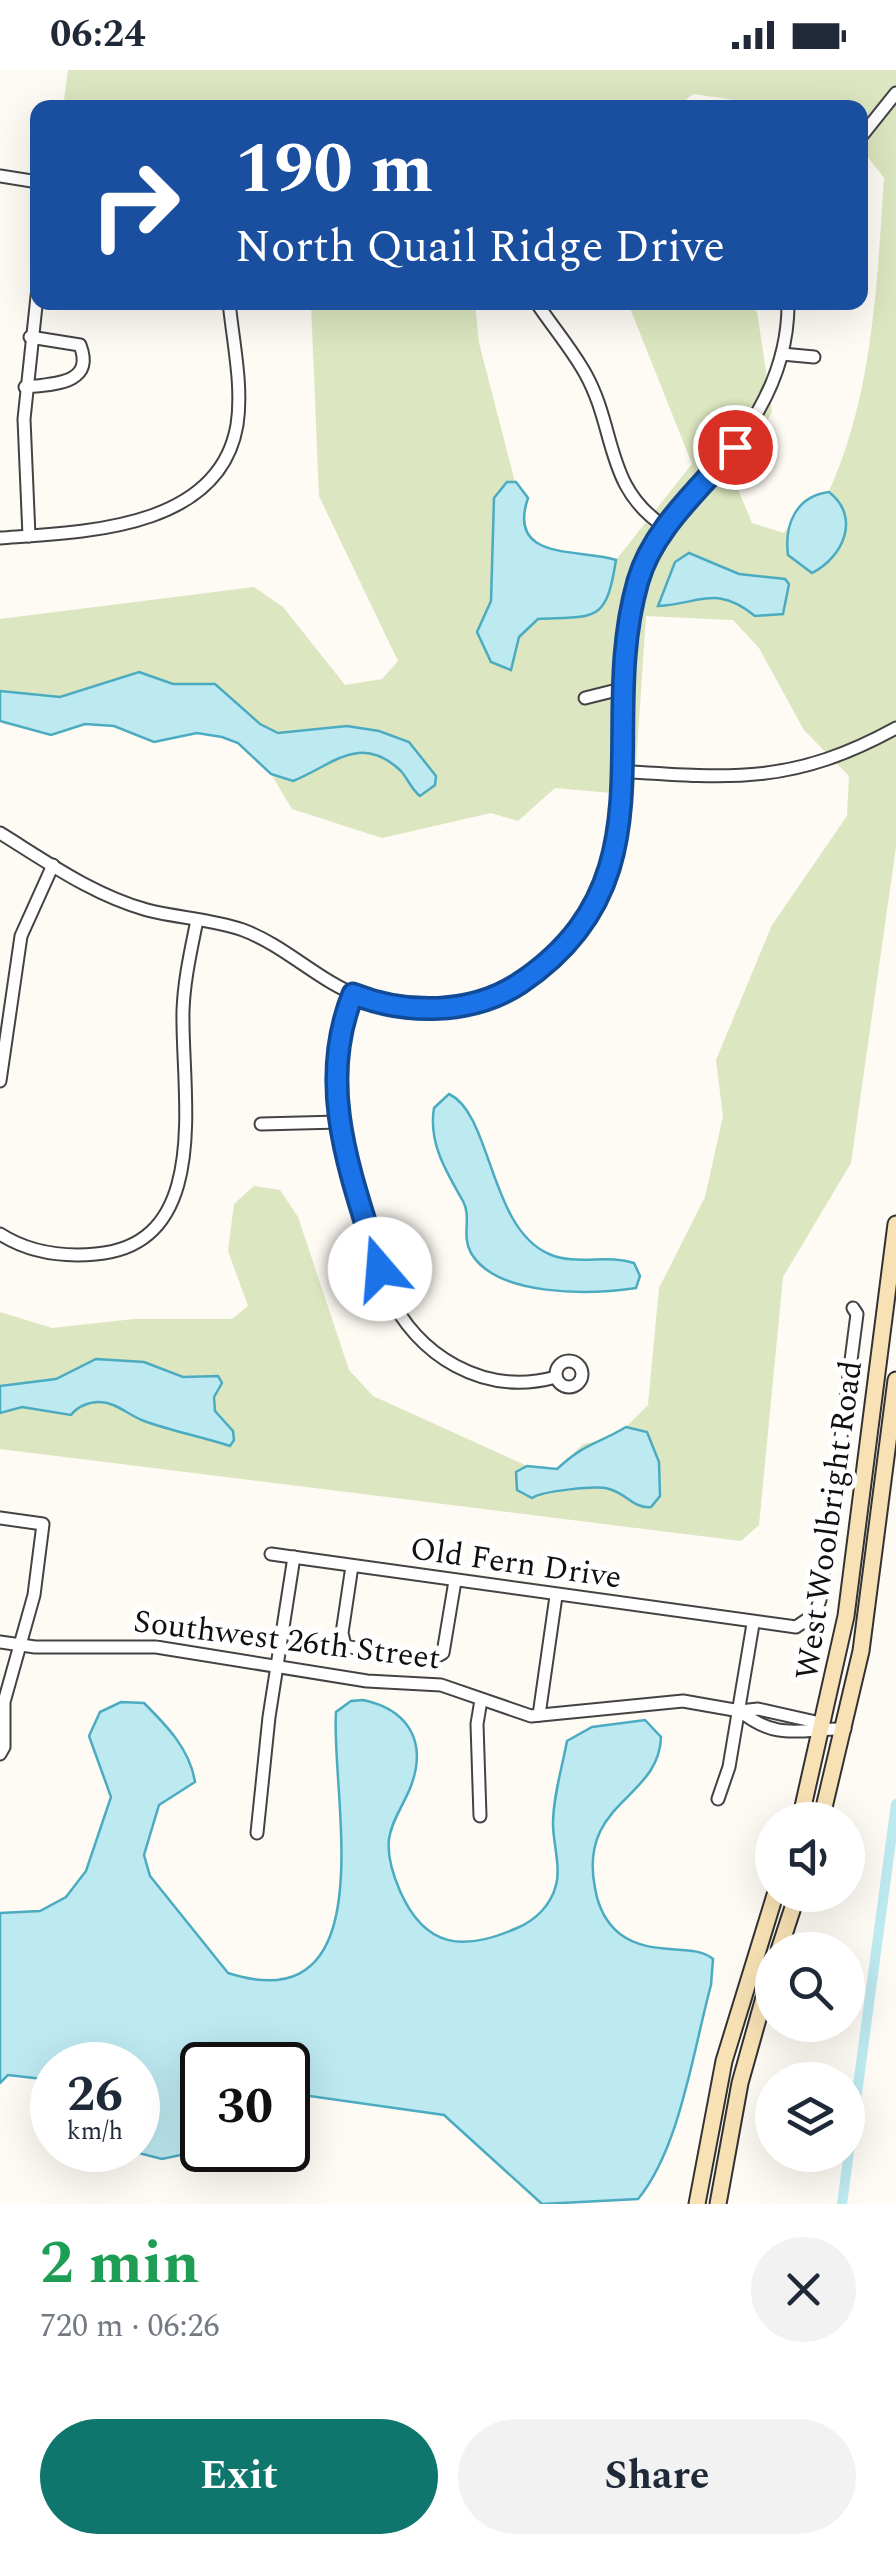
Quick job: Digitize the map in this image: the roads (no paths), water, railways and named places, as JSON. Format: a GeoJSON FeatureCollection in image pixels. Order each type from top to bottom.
{"type":"FeatureCollection","features":[{"type":"Feature","properties":{"kind":"main road","name":"West Woolbright Road"},"geometry":{"type":"LineString","coordinates":[[805,1802],[848,1602],[892,1293],[896,1224]]}},
{"type":"Feature","properties":{"kind":"main road","name":"West Woolbright Road"},"geometry":{"type":"LineString","coordinates":[[826,1802],[845,1730],[866,1615],[896,1380]]}},
{"type":"Feature","properties":{"kind":"main road"},"geometry":{"type":"LineString","coordinates":[[697,2204],[724,2061],[770,1912]]}},
{"type":"Feature","properties":{"kind":"main road"},"geometry":{"type":"LineString","coordinates":[[718,2204],[740,2083],[755,2029]]}},
{"type":"Feature","properties":{"kind":"street"},"geometry":{"type":"LineString","coordinates":[[868,128],[896,94]]}},
{"type":"Feature","properties":{"kind":"street"},"geometry":{"type":"LineString","coordinates":[[0,176],[30,181]]}},
{"type":"Feature","properties":{"kind":"street"},"geometry":{"type":"LineString","coordinates":[[29,536],[25,387],[34,310]]}},
{"type":"Feature","properties":{"kind":"street"},"geometry":{"type":"LineString","coordinates":[[0,538],[162,513],[191,498],[214,476],[232,443],[238,411],[230,310]]}},
{"type":"Feature","properties":{"kind":"street"},"geometry":{"type":"LineString","coordinates":[[542,310],[586,374],[626,489],[640,510],[665,527]]}},
{"type":"Feature","properties":{"kind":"street"},"geometry":{"type":"LineString","coordinates":[[0,833],[117,900],[219,923],[272,943],[353,994],[409,1008],[453,1007],[510,990],[556,958],[585,925],[609,875],[617,836],[625,688],[638,579],[665,527],[762,411],[782,354],[787,310]]}},
{"type":"Feature","properties":{"kind":"street"},"geometry":{"type":"LineString","coordinates":[[25,387],[74,380],[83,371],[85,358],[80,345],[30,337]]}},
{"type":"Feature","properties":{"kind":"street"},"geometry":{"type":"LineString","coordinates":[[782,354],[814,357]]}},
{"type":"Feature","properties":{"kind":"street"},"geometry":{"type":"LineString","coordinates":[[584,698],[625,688]]}},
{"type":"Feature","properties":{"kind":"street"},"geometry":{"type":"LineString","coordinates":[[620,770],[730,778],[784,773],[813,766],[896,728]]}},
{"type":"Feature","properties":{"kind":"street"},"geometry":{"type":"LineString","coordinates":[[0,1081],[20,936],[53,864]]}},
{"type":"Feature","properties":{"kind":"street"},"geometry":{"type":"LineString","coordinates":[[0,1234],[44,1252],[92,1254],[133,1246],[165,1219],[176,1190],[185,1130],[183,1008],[197,920]]}},
{"type":"Feature","properties":{"kind":"street"},"geometry":{"type":"LineString","coordinates":[[353,994],[336,1053],[339,1122],[349,1174],[386,1290],[418,1338],[436,1354],[476,1376],[526,1383],[556,1378]]}},
{"type":"Feature","properties":{"kind":"street"},"geometry":{"type":"LineString","coordinates":[[261,1124],[339,1122]]}},
{"type":"Feature","properties":{"kind":"street","name":"Old Fern Drive"},"geometry":{"type":"LineString","coordinates":[[271,1554],[796,1628],[818,1608],[857,1314],[853,1308]]}},
{"type":"Feature","properties":{"kind":"street"},"geometry":{"type":"LineString","coordinates":[[0,1518],[43,1524],[34,1595],[2,1716],[4,1747],[0,1754]]}},
{"type":"Feature","properties":{"kind":"street"},"geometry":{"type":"LineString","coordinates":[[257,1833],[294,1557]]}},
{"type":"Feature","properties":{"kind":"street"},"geometry":{"type":"LineString","coordinates":[[352,1566],[342,1633],[346,1646],[426,1662],[443,1653],[454,1580]]}},
{"type":"Feature","properties":{"kind":"street"},"geometry":{"type":"LineString","coordinates":[[539,1715],[556,1596]]}},
{"type":"Feature","properties":{"kind":"street"},"geometry":{"type":"LineString","coordinates":[[718,1800],[740,1711],[752,1624]]}},
{"type":"Feature","properties":{"kind":"street","name":"Southwest 26th Street"},"geometry":{"type":"LineString","coordinates":[[0,1642],[19,1646],[156,1647],[366,1681],[440,1686],[517,1714],[671,1701],[740,1711],[757,1725],[804,1735],[823,1729],[845,1730]]}},
{"type":"Feature","properties":{"kind":"street"},"geometry":{"type":"LineString","coordinates":[[480,1816],[477,1724],[481,1700]]}},
{"type":"Feature","properties":{"kind":"water"},"geometry":{"type":"Polygon","coordinates":[[[507,482],[516,482],[528,498],[524,519],[527,533],[537,543],[616,560],[602,606],[586,616],[538,619],[519,637],[511,670],[491,662],[477,632],[491,601],[494,498],[507,482]]]}},
{"type":"Feature","properties":{"kind":"water"},"geometry":{"type":"Polygon","coordinates":[[[829,492],[844,514],[844,537],[832,558],[812,573],[788,555],[788,533],[800,506],[829,492]]]}},
{"type":"Feature","properties":{"kind":"water"},"geometry":{"type":"Polygon","coordinates":[[[689,553],[739,574],[785,579],[789,584],[783,614],[755,616],[718,598],[658,606],[675,562],[689,553]]]}},
{"type":"Feature","properties":{"kind":"water"},"geometry":{"type":"Polygon","coordinates":[[[139,672],[173,684],[215,684],[260,724],[278,733],[347,726],[379,731],[409,742],[436,776],[435,785],[420,796],[401,771],[372,754],[347,755],[293,781],[271,774],[238,743],[222,737],[197,733],[154,742],[114,726],[85,724],[51,735],[0,721],[0,691],[60,697],[139,672]]]}},
{"type":"Feature","properties":{"kind":"water"},"geometry":{"type":"Polygon","coordinates":[[[449,1094],[463,1106],[474,1124],[502,1197],[529,1240],[559,1257],[634,1263],[640,1276],[636,1288],[594,1292],[546,1290],[501,1278],[484,1267],[468,1246],[466,1207],[440,1157],[434,1133],[434,1108],[449,1094]]]}},
{"type":"Feature","properties":{"kind":"water"},"geometry":{"type":"Polygon","coordinates":[[[96,1359],[144,1362],[183,1377],[218,1376],[222,1383],[214,1397],[215,1411],[233,1431],[234,1440],[230,1446],[165,1428],[105,1403],[87,1404],[71,1415],[22,1407],[0,1413],[0,1386],[56,1379],[96,1359]]]}},
{"type":"Feature","properties":{"kind":"water"},"geometry":{"type":"Polygon","coordinates":[[[626,1427],[647,1432],[659,1462],[660,1496],[651,1507],[640,1506],[603,1488],[558,1491],[532,1498],[517,1490],[516,1472],[527,1466],[557,1469],[584,1449],[626,1427]]]}},
{"type":"Feature","properties":{"kind":"water"},"geometry":{"type":"Polygon","coordinates":[[[351,1701],[378,1704],[409,1728],[417,1753],[416,1767],[393,1824],[390,1859],[397,1885],[421,1924],[448,1940],[463,1942],[497,1936],[524,1925],[550,1899],[558,1871],[553,1814],[567,1741],[592,1727],[645,1720],[661,1737],[657,1758],[647,1775],[608,1819],[598,1837],[593,1859],[596,1895],[610,1924],[632,1941],[695,1951],[713,1959],[711,1985],[675,2126],[665,2153],[638,2199],[542,2204],[444,2115],[310,2096],[310,2042],[180,2042],[180,2155],[162,2159],[160,2042],[30,2042],[30,2078],[8,2075],[0,2083],[0,1913],[40,1911],[66,1897],[86,1871],[111,1797],[89,1736],[100,1712],[121,1702],[144,1703],[176,1738],[192,1770],[195,1782],[159,1805],[144,1855],[150,1876],[228,1973],[278,1980],[312,1965],[331,1934],[340,1892],[336,1712],[351,1701]]]}},
{"type":"Feature","properties":{"kind":"waterway"},"geometry":{"type":"LineString","coordinates":[[842,2204],[896,1804]]}}]}
